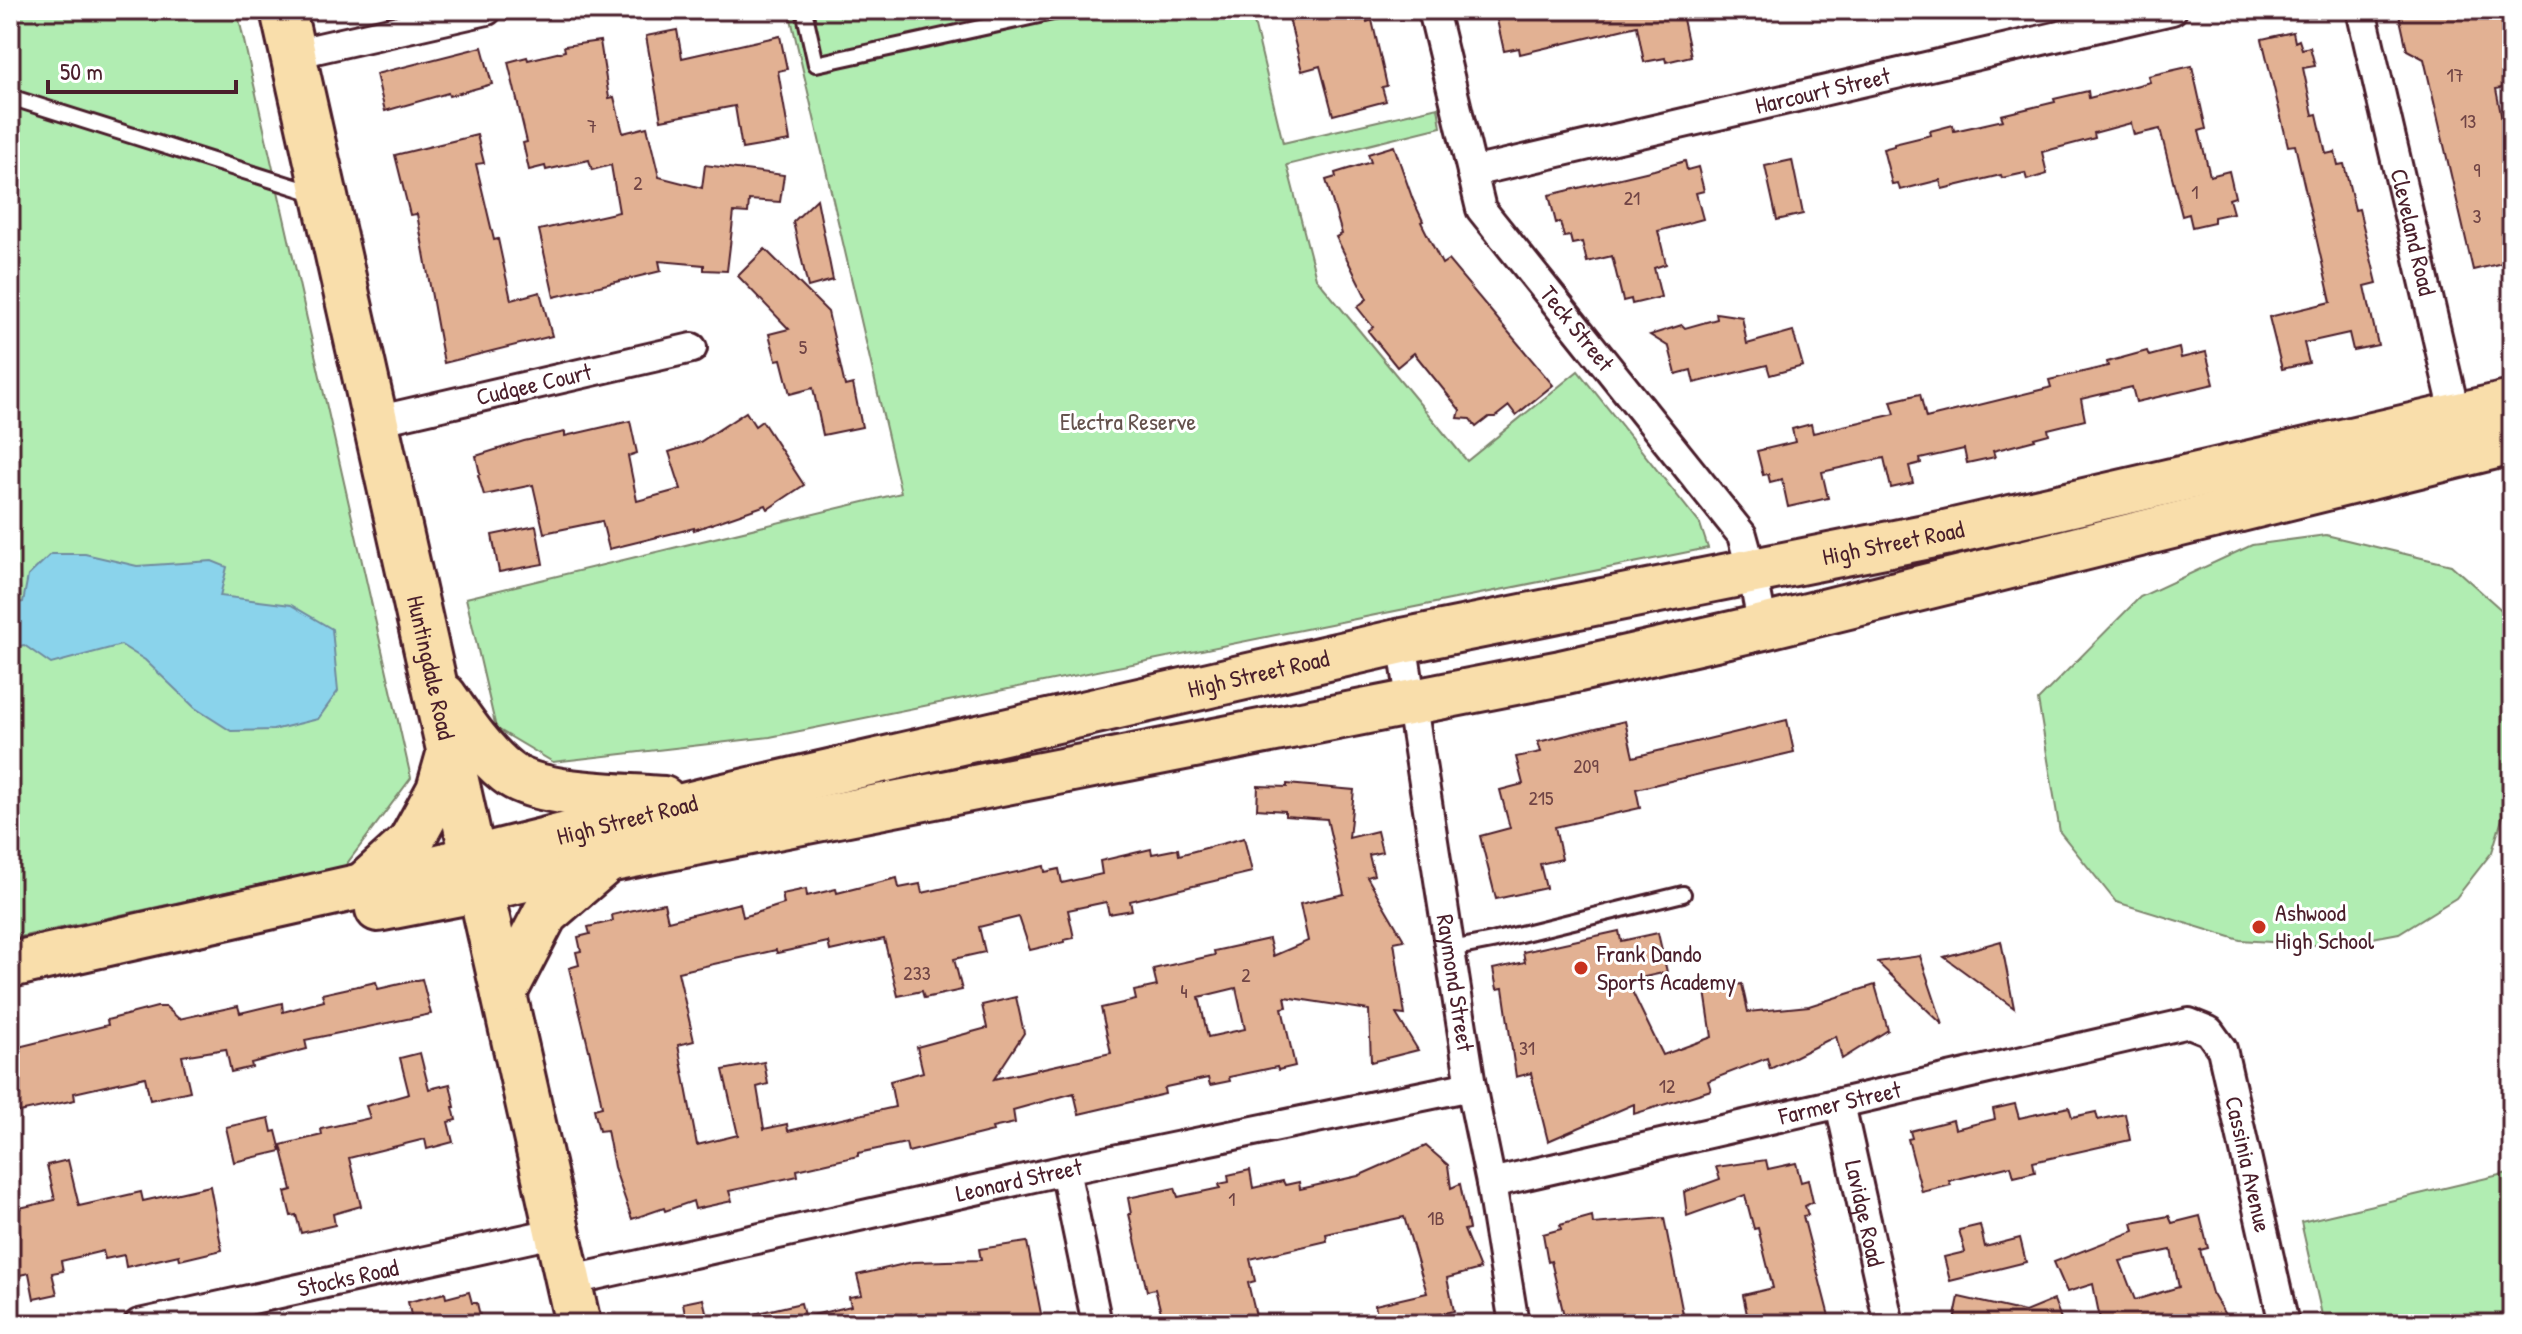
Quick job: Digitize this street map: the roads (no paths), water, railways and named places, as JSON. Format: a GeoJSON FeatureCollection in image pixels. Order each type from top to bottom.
{"type":"FeatureCollection","features":[{"type":"Feature","properties":{"kind":"main road","name":"Huntingdale Road"},"geometry":{"type":"LineString","coordinates":[[283,10],[578,1324]]}},
{"type":"Feature","properties":{"kind":"main road","name":"High Street Road"},"geometry":{"type":"LineString","coordinates":[[10,965],[362,886],[608,860],[1561,673],[1763,627],[2460,435],[2512,403]]}},
{"type":"Feature","properties":{"kind":"main road","name":"High Street Road"},"geometry":{"type":"LineString","coordinates":[[10,991],[382,908],[586,831],[707,800],[1402,641],[2460,435],[2512,442]]}},
{"type":"Feature","properties":{"kind":"main road"},"geometry":{"type":"LineString","coordinates":[[435,685],[471,733],[508,774],[532,785],[604,794],[707,800]]}},
{"type":"Feature","properties":{"kind":"main road"},"geometry":{"type":"LineString","coordinates":[[362,886],[410,843],[439,790],[450,751]]}},
{"type":"Feature","properties":{"kind":"main road"},"geometry":{"type":"LineString","coordinates":[[504,993],[545,914],[608,860]]}},
{"type":"Feature","properties":{"kind":"street"},"geometry":{"type":"LineString","coordinates":[[293,54],[487,10]]}},
{"type":"Feature","properties":{"kind":"street","name":"Teck Street"},"geometry":{"type":"LineString","coordinates":[[1433,10],[1481,209],[1742,535],[1763,627]]}},
{"type":"Feature","properties":{"kind":"street","name":"Harcourt Street"},"geometry":{"type":"LineString","coordinates":[[1472,172],[2172,10]]}},
{"type":"Feature","properties":{"kind":"street","name":"Cleveland Road"},"geometry":{"type":"LineString","coordinates":[[2361,10],[2460,435]]}},
{"type":"Feature","properties":{"kind":"street","name":"Cudgee Court"},"geometry":{"type":"LineString","coordinates":[[376,421],[692,348]]}},
{"type":"Feature","properties":{"kind":"street","name":"Raymond Street"},"geometry":{"type":"LineString","coordinates":[[1402,641],[1471,1086],[1491,1183],[1514,1324]]}},
{"type":"Feature","properties":{"kind":"street","name":"Farmer Street"},"geometry":{"type":"LineString","coordinates":[[1491,1183],[2189,1023]]}},
{"type":"Feature","properties":{"kind":"street","name":"Cassinia Avenue"},"geometry":{"type":"LineString","coordinates":[[2189,1023],[2209,1031],[2222,1049],[2284,1324]]}},
{"type":"Feature","properties":{"kind":"street","name":"Leonard Street"},"geometry":{"type":"LineString","coordinates":[[568,1281],[1065,1170],[1471,1086]]}},
{"type":"Feature","properties":{"kind":"street","name":"Lavidge Road"},"geometry":{"type":"LineString","coordinates":[[1840,1104],[1889,1324]]}},
{"type":"Feature","properties":{"kind":"street"},"geometry":{"type":"LineString","coordinates":[[1065,1170],[1097,1324]]}},
{"type":"Feature","properties":{"kind":"street","name":"Stocks Road"},"geometry":{"type":"LineString","coordinates":[[139,1324],[558,1232]]}},
{"type":"Feature","properties":{"kind":"lane"},"geometry":{"type":"LineString","coordinates":[[804,10],[816,64],[1062,10]]}},
{"type":"Feature","properties":{"kind":"lane"},"geometry":{"type":"LineString","coordinates":[[10,97],[325,197]]}},
{"type":"Feature","properties":{"kind":"lane"},"geometry":{"type":"LineString","coordinates":[[1451,949],[1683,894]]}},
{"type":"Feature","properties":{"kind":"water"},"geometry":{"type":"Polygon","coordinates":[[[51,554],[85,554],[137,566],[212,561],[227,567],[220,596],[291,605],[332,629],[338,691],[318,719],[273,730],[231,731],[195,708],[145,660],[121,645],[51,664],[24,645],[10,648],[10,604],[23,602],[28,576],[51,554]]]}},
{"type":"Feature","properties":{"kind":"place","name":"Ashwood High School"},"geometry":{"type":"Point","coordinates":[2259,927]}},
{"type":"Feature","properties":{"kind":"place","name":"Frank Dando Sports Academy"},"geometry":{"type":"Point","coordinates":[1581,968]}},
{"type":"Feature","properties":{"kind":"park label","name":"Electra Reserve"},"geometry":{"type":"Point","coordinates":[1128,422]}}]}
